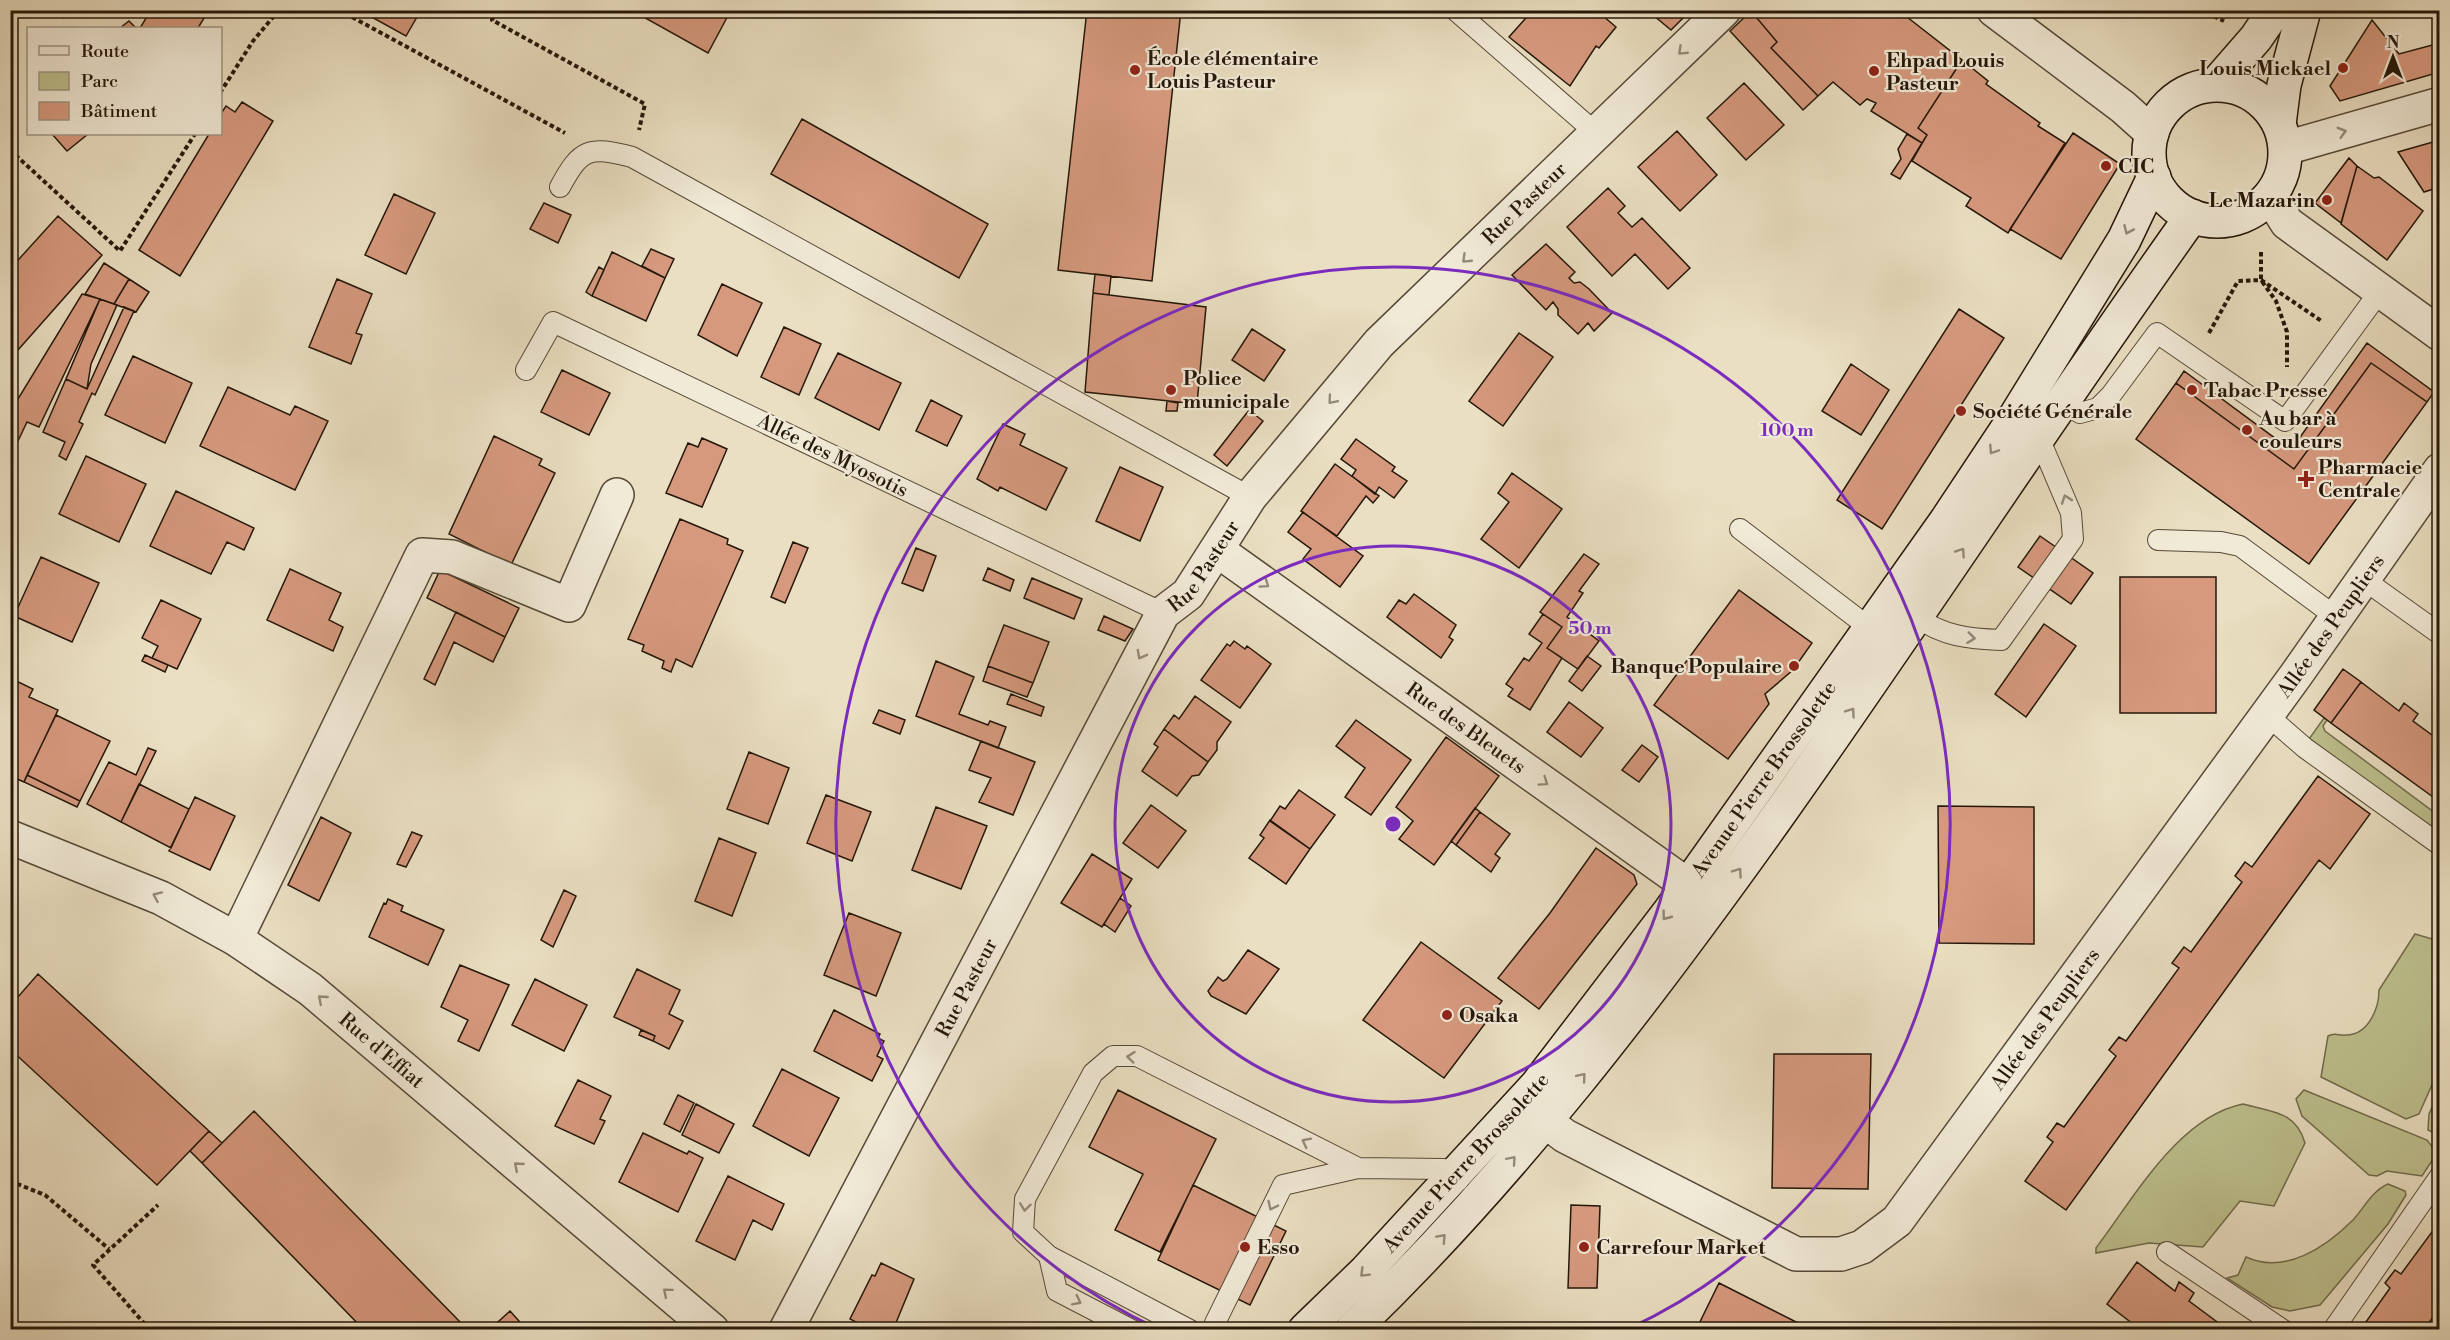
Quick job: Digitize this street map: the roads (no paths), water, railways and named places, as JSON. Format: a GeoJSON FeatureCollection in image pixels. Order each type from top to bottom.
{"type":"FeatureCollection","features":[{"type":"Feature","properties":{"kind":"street","name":"Rue Pasteur"},"geometry":{"type":"LineString","coordinates":[[786,1329],[1163,613],[1188,594],[1250,497],[1379,343],[1725,10]]}},
{"type":"Feature","properties":{"kind":"street"},"geometry":{"type":"LineString","coordinates":[[1994,10],[2122,107],[2152,133]]}},
{"type":"Feature","properties":{"kind":"street"},"geometry":{"type":"LineString","coordinates":[[2216,84],[2256,38],[2275,10]]}},
{"type":"Feature","properties":{"kind":"street"},"geometry":{"type":"LineString","coordinates":[[2282,136],[2265,103],[2243,89],[2216,84],[2188,91],[2165,108],[2152,133],[2149,156],[2154,177],[2165,196],[2192,216],[2220,221],[2238,218],[2256,209],[2270,196],[2282,174],[2284,85],[2304,10]]}},
{"type":"Feature","properties":{"kind":"street"},"geometry":{"type":"LineString","coordinates":[[2282,136],[2439,104]]}},
{"type":"Feature","properties":{"kind":"street","name":"Avenue Pierre Brossolette"},"geometry":{"type":"LineString","coordinates":[[1352,1329],[1405,1278],[1479,1198],[1593,1013],[1688,885],[1946,521],[2124,240],[2154,177]]}},
{"type":"Feature","properties":{"kind":"street"},"geometry":{"type":"LineString","coordinates":[[2270,196],[2287,223],[2439,334]]}},
{"type":"Feature","properties":{"kind":"street","name":"Avenue Pierre Brossolette"},"geometry":{"type":"LineString","coordinates":[[1305,1329],[1366,1271],[1453,1177],[1533,1113],[1616,1037],[1714,904],[1911,625],[2192,216]]}},
{"type":"Feature","properties":{"kind":"street"},"geometry":{"type":"LineString","coordinates":[[2061,342],[2052,381],[2063,401]]}},
{"type":"Feature","properties":{"kind":"street","name":"Allée des Peupliers"},"geometry":{"type":"LineString","coordinates":[[1533,1113],[1564,1136],[1796,1254],[1841,1254],[1862,1247],[1897,1221],[2267,715],[2439,470]]}},
{"type":"Feature","properties":{"kind":"street"},"geometry":{"type":"LineString","coordinates":[[236,939],[422,555],[452,557],[569,605],[617,495]]}},
{"type":"Feature","properties":{"kind":"street","name":"Rue des Bleuets"},"geometry":{"type":"LineString","coordinates":[[1217,550],[1714,904]]}},
{"type":"Feature","properties":{"kind":"street","name":"Rue d'Effiat"},"geometry":{"type":"LineString","coordinates":[[10,837],[161,898],[236,939],[310,989],[712,1329]]}},
{"type":"Feature","properties":{"kind":"lane"},"geometry":{"type":"LineString","coordinates":[[1455,10],[1596,133]]}},
{"type":"Feature","properties":{"kind":"lane"},"geometry":{"type":"LineString","coordinates":[[560,187],[575,160],[594,151],[632,157],[1250,497]]}},
{"type":"Feature","properties":{"kind":"lane"},"geometry":{"type":"LineString","coordinates":[[2063,401],[2080,413],[2097,408],[2111,395],[2157,333],[2285,421],[2380,291]]}},
{"type":"Feature","properties":{"kind":"lane","name":"Allée des Myosotis"},"geometry":{"type":"LineString","coordinates":[[526,370],[553,322],[1163,613]]}},
{"type":"Feature","properties":{"kind":"lane"},"geometry":{"type":"LineString","coordinates":[[1740,530],[1871,629],[1911,625],[1930,627],[1968,639],[2001,640],[2073,539],[2071,513],[2062,487],[2050,469],[2039,438]]}},
{"type":"Feature","properties":{"kind":"lane"},"geometry":{"type":"LineString","coordinates":[[2158,540],[2221,542],[2241,546],[2336,617]]}},
{"type":"Feature","properties":{"kind":"lane"},"geometry":{"type":"LineString","coordinates":[[2363,579],[2439,634]]}},
{"type":"Feature","properties":{"kind":"lane"},"geometry":{"type":"LineString","coordinates":[[2267,715],[2305,748],[2439,845]]}},
{"type":"Feature","properties":{"kind":"lane"},"geometry":{"type":"LineString","coordinates":[[1184,1326],[1049,1256],[1023,1232],[1025,1198],[1093,1073],[1113,1056],[1137,1056],[1358,1168]]}},
{"type":"Feature","properties":{"kind":"lane"},"geometry":{"type":"LineString","coordinates":[[1219,1329],[1215,1323],[1283,1185],[1358,1168],[1444,1169],[1479,1198]]}},
{"type":"Feature","properties":{"kind":"lane"},"geometry":{"type":"LineString","coordinates":[[2333,1329],[2439,1176]]}},
{"type":"Feature","properties":{"kind":"lane"},"geometry":{"type":"LineString","coordinates":[[2167,1252],[2283,1329]]}},
{"type":"Feature","properties":{"kind":"lane"},"geometry":{"type":"LineString","coordinates":[[1049,1256],[1057,1291],[1132,1329]]}},
{"type":"Feature","properties":{"kind":"lane"},"geometry":{"type":"LineString","coordinates":[[1156,1329],[1184,1326]]}},
{"type":"Feature","properties":{"kind":"place","name":"Louis Mickael"},"geometry":{"type":"Point","coordinates":[2343,68]}},
{"type":"Feature","properties":{"kind":"place","name":"École élémentaire Louis Pasteur"},"geometry":{"type":"Point","coordinates":[1135,70]}},
{"type":"Feature","properties":{"kind":"place","name":"Ehpad Louis Pasteur"},"geometry":{"type":"Point","coordinates":[1874,71]}},
{"type":"Feature","properties":{"kind":"place","name":"CIC"},"geometry":{"type":"Point","coordinates":[2106,166]}},
{"type":"Feature","properties":{"kind":"place","name":"Le Mazarin"},"geometry":{"type":"Point","coordinates":[2327,200]}},
{"type":"Feature","properties":{"kind":"place","name":"Police municipale"},"geometry":{"type":"Point","coordinates":[1171,390]}},
{"type":"Feature","properties":{"kind":"place","name":"Tabac Presse"},"geometry":{"type":"Point","coordinates":[2192,390]}},
{"type":"Feature","properties":{"kind":"place","name":"Société Générale"},"geometry":{"type":"Point","coordinates":[1961,411]}},
{"type":"Feature","properties":{"kind":"place","name":"Au bar à couleurs"},"geometry":{"type":"Point","coordinates":[2247,430]}},
{"type":"Feature","properties":{"kind":"place","name":"Pharmacie Centrale"},"geometry":{"type":"Point","coordinates":[2306,479]}},
{"type":"Feature","properties":{"kind":"place","name":"Banque Populaire"},"geometry":{"type":"Point","coordinates":[1794,666]}},
{"type":"Feature","properties":{"kind":"place","name":"Osaka"},"geometry":{"type":"Point","coordinates":[1447,1015]}},
{"type":"Feature","properties":{"kind":"place","name":"Esso"},"geometry":{"type":"Point","coordinates":[1245,1247]}},
{"type":"Feature","properties":{"kind":"place","name":"Carrefour Market"},"geometry":{"type":"Point","coordinates":[1584,1247]}}]}
